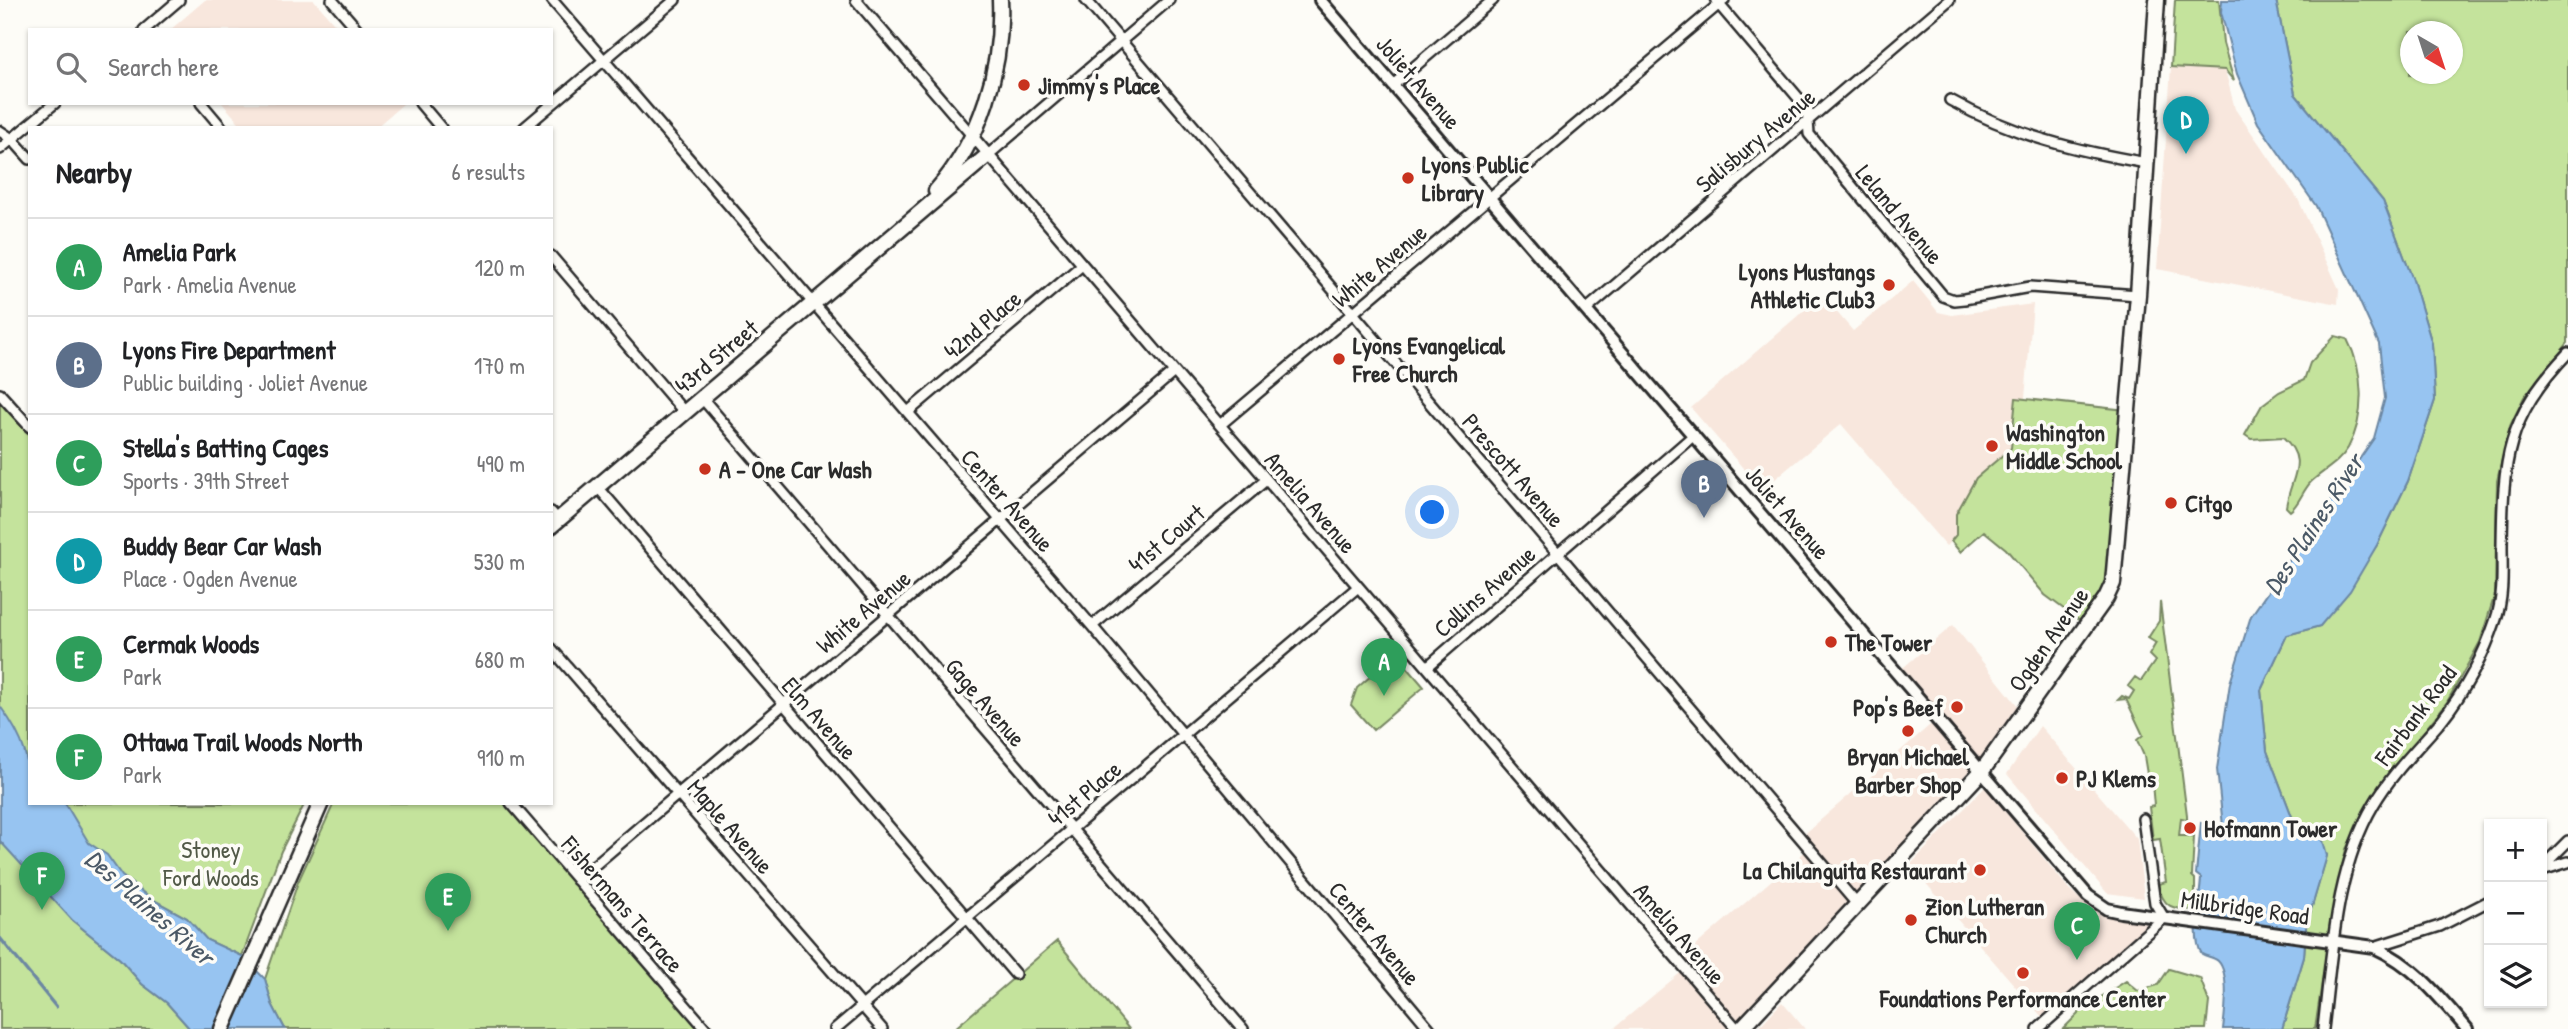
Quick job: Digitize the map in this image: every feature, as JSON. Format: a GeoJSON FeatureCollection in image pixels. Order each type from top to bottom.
{"type":"FeatureCollection","features":[{"type":"Feature","properties":{"kind":"main road"},"geometry":{"type":"LineString","coordinates":[[909,221],[943,183],[972,136],[997,58],[1000,0]]}},
{"type":"Feature","properties":{"kind":"main road","name":"Ogden Avenue"},"geometry":{"type":"LineString","coordinates":[[1739,1029],[1982,771],[2106,598],[2113,583],[2138,296],[2157,0]]}},
{"type":"Feature","properties":{"kind":"main road"},"geometry":{"type":"LineString","coordinates":[[909,221],[988,155]]}},
{"type":"Feature","properties":{"kind":"main road","name":"43rd Street"},"geometry":{"type":"LineString","coordinates":[[554,519],[685,413],[909,221]]}},
{"type":"Feature","properties":{"kind":"main road"},"geometry":{"type":"LineString","coordinates":[[222,1029],[320,805]]}},
{"type":"Feature","properties":{"kind":"street"},"geometry":{"type":"LineString","coordinates":[[146,28],[179,0]]}},
{"type":"Feature","properties":{"kind":"street"},"geometry":{"type":"LineString","coordinates":[[332,0],[356,28]]}},
{"type":"Feature","properties":{"kind":"street","name":"Center Avenue"},"geometry":{"type":"LineString","coordinates":[[552,0],[1092,626],[1430,1029]]}},
{"type":"Feature","properties":{"kind":"street"},"geometry":{"type":"LineString","coordinates":[[553,103],[674,0]]}},
{"type":"Feature","properties":{"kind":"street","name":"Amelia Avenue"},"geometry":{"type":"LineString","coordinates":[[856,0],[1739,1029]]}},
{"type":"Feature","properties":{"kind":"street","name":"Prescott Avenue"},"geometry":{"type":"LineString","coordinates":[[1086,0],[1856,903]]}},
{"type":"Feature","properties":{"kind":"street"},"geometry":{"type":"LineString","coordinates":[[988,155],[1169,0]]}},
{"type":"Feature","properties":{"kind":"street","name":"Joliet Avenue"},"geometry":{"type":"LineString","coordinates":[[1320,0],[2088,896],[2107,909],[2164,918]]}},
{"type":"Feature","properties":{"kind":"street"},"geometry":{"type":"LineString","coordinates":[[1393,85],[1493,0]]}},
{"type":"Feature","properties":{"kind":"street","name":"Salisbury Avenue"},"geometry":{"type":"LineString","coordinates":[[1586,310],[1949,0]]}},
{"type":"Feature","properties":{"kind":"street","name":"Leland Avenue"},"geometry":{"type":"LineString","coordinates":[[1719,2],[1807,108],[1809,134],[1948,298],[1964,299],[2030,288],[2138,296]]}},
{"type":"Feature","properties":{"kind":"street","name":"White Avenue"},"geometry":{"type":"LineString","coordinates":[[1220,425],[1719,2]]}},
{"type":"Feature","properties":{"kind":"street"},"geometry":{"type":"LineString","coordinates":[[1950,100],[1983,118],[2027,136],[2080,151],[2147,163]]}},
{"type":"Feature","properties":{"kind":"street"},"geometry":{"type":"LineString","coordinates":[[0,149],[53,105]]}},
{"type":"Feature","properties":{"kind":"street"},"geometry":{"type":"LineString","coordinates":[[203,105],[220,126]]}},
{"type":"Feature","properties":{"kind":"street"},"geometry":{"type":"LineString","coordinates":[[423,105],[439,126]]}},
{"type":"Feature","properties":{"kind":"street"},"geometry":{"type":"LineString","coordinates":[[526,126],[551,105]]}},
{"type":"Feature","properties":{"kind":"street"},"geometry":{"type":"LineString","coordinates":[[0,131],[12,139],[28,157]]}},
{"type":"Feature","properties":{"kind":"street"},"geometry":{"type":"LineString","coordinates":[[553,258],[685,413]]}},
{"type":"Feature","properties":{"kind":"street","name":"42nd Place"},"geometry":{"type":"LineString","coordinates":[[908,412],[1082,265]]}},
{"type":"Feature","properties":{"kind":"street","name":"Fairbank Road"},"geometry":{"type":"LineString","coordinates":[[2323,1029],[2334,941],[2350,858],[2364,822],[2389,782],[2443,719],[2479,662],[2502,592],[2504,475],[2510,444],[2530,398],[2568,353]]}},
{"type":"Feature","properties":{"kind":"street","name":"White Avenue"},"geometry":{"type":"LineString","coordinates":[[576,880],[1174,372]]}},
{"type":"Feature","properties":{"kind":"street"},"geometry":{"type":"LineString","coordinates":[[0,394],[28,425]]}},
{"type":"Feature","properties":{"kind":"street","name":"Gage Avenue"},"geometry":{"type":"LineString","coordinates":[[702,398],[886,616],[1244,1029]]}},
{"type":"Feature","properties":{"kind":"street","name":"Collins Avenue"},"geometry":{"type":"LineString","coordinates":[[1427,667],[1694,435]]}},
{"type":"Feature","properties":{"kind":"street","name":"41st Court"},"geometry":{"type":"LineString","coordinates":[[1092,626],[1266,480]]}},
{"type":"Feature","properties":{"kind":"street","name":"Elm Avenue"},"geometry":{"type":"LineString","coordinates":[[597,486],[1015,974]]}},
{"type":"Feature","properties":{"kind":"street","name":"41st Place"},"geometry":{"type":"LineString","coordinates":[[835,1029],[1358,587]]}},
{"type":"Feature","properties":{"kind":"street","name":"Maple Avenue"},"geometry":{"type":"LineString","coordinates":[[553,650],[882,1029]]}},
{"type":"Feature","properties":{"kind":"street","name":"Fishermans Terrace"},"geometry":{"type":"LineString","coordinates":[[513,805],[706,1029]]}},
{"type":"Feature","properties":{"kind":"street"},"geometry":{"type":"LineString","coordinates":[[2038,1029],[2164,918],[2155,902],[2143,819]]}},
{"type":"Feature","properties":{"kind":"street"},"geometry":{"type":"LineString","coordinates":[[2547,864],[2568,841]]}},
{"type":"Feature","properties":{"kind":"street"},"geometry":{"type":"LineString","coordinates":[[2547,868],[2568,862]]}},
{"type":"Feature","properties":{"kind":"street"},"geometry":{"type":"LineString","coordinates":[[2374,947],[2440,926],[2484,904]]}},
{"type":"Feature","properties":{"kind":"street","name":"Millbridge Road"},"geometry":{"type":"LineString","coordinates":[[2164,918],[2182,918],[2374,947]]}},
{"type":"Feature","properties":{"kind":"street"},"geometry":{"type":"LineString","coordinates":[[2374,947],[2395,957],[2431,986],[2467,1029]]}},
{"type":"Feature","properties":{"kind":"shaded area"},"geometry":{"type":"Polygon","coordinates":[[[205,0],[314,0],[338,28],[172,28],[205,0]]]}},
{"type":"Feature","properties":{"kind":"shaded area"},"geometry":{"type":"Polygon","coordinates":[[[2171,67],[2225,70],[2235,109],[2298,199],[2339,289],[2338,304],[2157,269],[2171,67]]]}},
{"type":"Feature","properties":{"kind":"shaded area"},"geometry":{"type":"Polygon","coordinates":[[[224,105],[402,105],[377,126],[242,126],[224,105]]]}},
{"type":"Feature","properties":{"kind":"shaded area","name":"Washington Middle School"},"geometry":{"type":"Polygon","coordinates":[[[1913,281],[1938,312],[1952,315],[2033,304],[2025,398],[2126,410],[2045,595],[2006,549],[1984,531],[1960,552],[1951,541],[1946,546],[1841,424],[1762,490],[1691,408],[1822,295],[1853,331],[1913,281]]]}},
{"type":"Feature","properties":{"kind":"shaded area"},"geometry":{"type":"Polygon","coordinates":[[[1953,625],[2022,711],[1979,771],[1738,1029],[1613,1029],[1685,969],[1679,960],[1809,848],[1801,837],[1937,719],[1898,672],[1953,625]]]}},
{"type":"Feature","properties":{"kind":"shaded area"},"geometry":{"type":"Polygon","coordinates":[[[2040,726],[2137,839],[2144,898],[2107,893],[2007,774],[2040,726]]]}},
{"type":"Feature","properties":{"kind":"shaded area"},"geometry":{"type":"Polygon","coordinates":[[[1985,787],[2069,889],[2088,906],[2104,916],[2151,924],[2042,1017],[1910,865],[1985,787]]]}},
{"type":"Feature","properties":{"kind":"shaded area"},"geometry":{"type":"Polygon","coordinates":[[[1782,1002],[1805,1029],[1757,1029],[1782,1002]]]}},
{"type":"Feature","properties":{"kind":"green space"},"geometry":{"type":"Polygon","coordinates":[[[2175,0],[2219,0],[2223,43],[2234,81],[2225,70],[2171,67],[2175,0]]]}},
{"type":"Feature","properties":{"kind":"green space"},"geometry":{"type":"Polygon","coordinates":[[[2276,0],[2568,0],[2568,343],[2524,397],[2510,426],[2497,481],[2495,594],[2480,642],[2447,702],[2372,797],[2346,849],[2334,902],[2315,1029],[2282,1029],[2304,957],[2306,927],[2327,855],[2299,835],[2267,751],[2261,690],[2287,635],[2320,626],[2377,545],[2408,481],[2435,400],[2432,344],[2413,280],[2383,201],[2295,94],[2276,0]]]}},
{"type":"Feature","properties":{"kind":"green space"},"geometry":{"type":"Polygon","coordinates":[[[2335,336],[2347,339],[2357,365],[2361,393],[2358,422],[2348,448],[2336,462],[2309,484],[2290,511],[2286,507],[2297,462],[2291,446],[2283,437],[2251,439],[2245,435],[2262,405],[2279,392],[2304,380],[2310,363],[2335,336]]]}},
{"type":"Feature","properties":{"kind":"green space"},"geometry":{"type":"Polygon","coordinates":[[[2016,398],[2126,410],[2113,571],[2084,624],[2045,595],[2006,549],[1984,531],[1960,552],[1951,541],[1956,535],[1956,514],[1976,478],[2011,448],[2016,398]]]}},
{"type":"Feature","properties":{"kind":"green space","name":"Stoney Ford Woods"},"geometry":{"type":"Polygon","coordinates":[[[0,402],[28,433],[28,805],[304,805],[281,851],[242,956],[207,940],[187,918],[150,898],[123,877],[72,920],[120,959],[142,984],[167,1003],[190,1029],[0,1029],[0,402]]]}},
{"type":"Feature","properties":{"kind":"green space"},"geometry":{"type":"Polygon","coordinates":[[[2160,602],[2187,815],[2187,819],[2181,818],[2179,836],[2194,836],[2192,876],[2195,879],[2195,910],[2170,906],[2160,892],[2158,884],[2166,882],[2160,839],[2153,840],[2149,807],[2154,806],[2152,783],[2143,783],[2148,780],[2144,756],[2137,740],[2143,735],[2126,699],[2118,700],[2122,696],[2129,699],[2134,691],[2128,686],[2135,677],[2141,681],[2155,661],[2149,655],[2156,643],[2148,638],[2159,621],[2160,602]]]}},
{"type":"Feature","properties":{"kind":"green space"},"geometry":{"type":"Polygon","coordinates":[[[1396,654],[1424,687],[1373,730],[1351,705],[1357,688],[1396,654]]]}},
{"type":"Feature","properties":{"kind":"green space"},"geometry":{"type":"Polygon","coordinates":[[[333,805],[506,805],[700,1029],[285,1029],[272,1004],[265,979],[298,882],[333,805]]]}},
{"type":"Feature","properties":{"kind":"green space"},"geometry":{"type":"Polygon","coordinates":[[[1057,941],[1129,1029],[954,1029],[1057,941]]]}},
{"type":"Feature","properties":{"kind":"green space"},"geometry":{"type":"Polygon","coordinates":[[[2169,969],[2200,978],[2209,1002],[2206,1029],[2063,1029],[2084,1008],[2126,981],[2138,991],[2158,985],[2169,969]]]}},
{"type":"Feature","properties":{"kind":"water"},"geometry":{"type":"Polygon","coordinates":[[[2222,0],[2276,0],[2295,94],[2383,201],[2413,280],[2432,344],[2435,400],[2408,481],[2377,545],[2350,591],[2320,626],[2287,635],[2261,690],[2267,751],[2299,835],[2322,838],[2327,856],[2306,927],[2304,957],[2282,1029],[2223,1029],[2226,994],[2222,967],[2215,959],[2202,954],[2197,939],[2201,878],[2196,874],[2201,823],[2223,826],[2217,769],[2230,683],[2251,616],[2374,438],[2385,398],[2379,344],[2316,206],[2258,123],[2237,74],[2221,12],[2222,0]]]}},
{"type":"Feature","properties":{"kind":"water","name":"Des Plaines River"},"geometry":{"type":"Polygon","coordinates":[[[0,706],[16,730],[25,752],[28,805],[66,805],[89,843],[107,855],[122,876],[150,898],[187,918],[207,940],[242,956],[265,979],[272,1004],[285,1029],[190,1029],[167,1003],[142,984],[120,959],[72,920],[0,841],[0,706]]]}},
{"type":"Feature","properties":{"kind":"waterway"},"geometry":{"type":"LineString","coordinates":[[0,938],[56,1007]]}},
{"type":"Feature","properties":{"kind":"place","name":"Jimmy's Place"},"geometry":{"type":"Point","coordinates":[1024,85]}},
{"type":"Feature","properties":{"kind":"place","name":"Buddy Bear Car Wash"},"geometry":{"type":"Point","coordinates":[2186,154]}},
{"type":"Feature","properties":{"kind":"place","name":"Lyons Public Library"},"geometry":{"type":"Point","coordinates":[1408,178]}},
{"type":"Feature","properties":{"kind":"place","name":"Lyons Mustangs Athletic Club3"},"geometry":{"type":"Point","coordinates":[1889,285]}},
{"type":"Feature","properties":{"kind":"place","name":"Lyons Evangelical Free Church"},"geometry":{"type":"Point","coordinates":[1339,359]}},
{"type":"Feature","properties":{"kind":"place","name":"Washington Middle School"},"geometry":{"type":"Point","coordinates":[1992,446]}},
{"type":"Feature","properties":{"kind":"place","name":"A - One Car Wash"},"geometry":{"type":"Point","coordinates":[705,469]}},
{"type":"Feature","properties":{"kind":"place","name":"Citgo"},"geometry":{"type":"Point","coordinates":[2171,503]}},
{"type":"Feature","properties":{"kind":"place","name":"Lyons Fire Department"},"geometry":{"type":"Point","coordinates":[1704,518]}},
{"type":"Feature","properties":{"kind":"place","name":"The Tower"},"geometry":{"type":"Point","coordinates":[1831,642]}},
{"type":"Feature","properties":{"kind":"place","name":"Amelia Park"},"geometry":{"type":"Point","coordinates":[1384,696]}},
{"type":"Feature","properties":{"kind":"place","name":"Pop's Beef"},"geometry":{"type":"Point","coordinates":[1957,707]}},
{"type":"Feature","properties":{"kind":"place","name":"Bryan Michael Barber Shop"},"geometry":{"type":"Point","coordinates":[1908,731]}},
{"type":"Feature","properties":{"kind":"place","name":"PJ Klems"},"geometry":{"type":"Point","coordinates":[2062,778]}},
{"type":"Feature","properties":{"kind":"place","name":"Hofmann Tower"},"geometry":{"type":"Point","coordinates":[2190,828]}},
{"type":"Feature","properties":{"kind":"place","name":"La Chilanguita Restaurant"},"geometry":{"type":"Point","coordinates":[1980,870]}},
{"type":"Feature","properties":{"kind":"place","name":"Ottawa Trail Woods North"},"geometry":{"type":"Point","coordinates":[42,910]}},
{"type":"Feature","properties":{"kind":"place","name":"Zion Lutheran Church"},"geometry":{"type":"Point","coordinates":[1911,920]}},
{"type":"Feature","properties":{"kind":"place","name":"Cermak Woods"},"geometry":{"type":"Point","coordinates":[448,931]}},
{"type":"Feature","properties":{"kind":"place","name":"Stella's Batting Cages"},"geometry":{"type":"Point","coordinates":[2077,960]}},
{"type":"Feature","properties":{"kind":"place","name":"Foundations Performance Center"},"geometry":{"type":"Point","coordinates":[2023,973]}}]}
